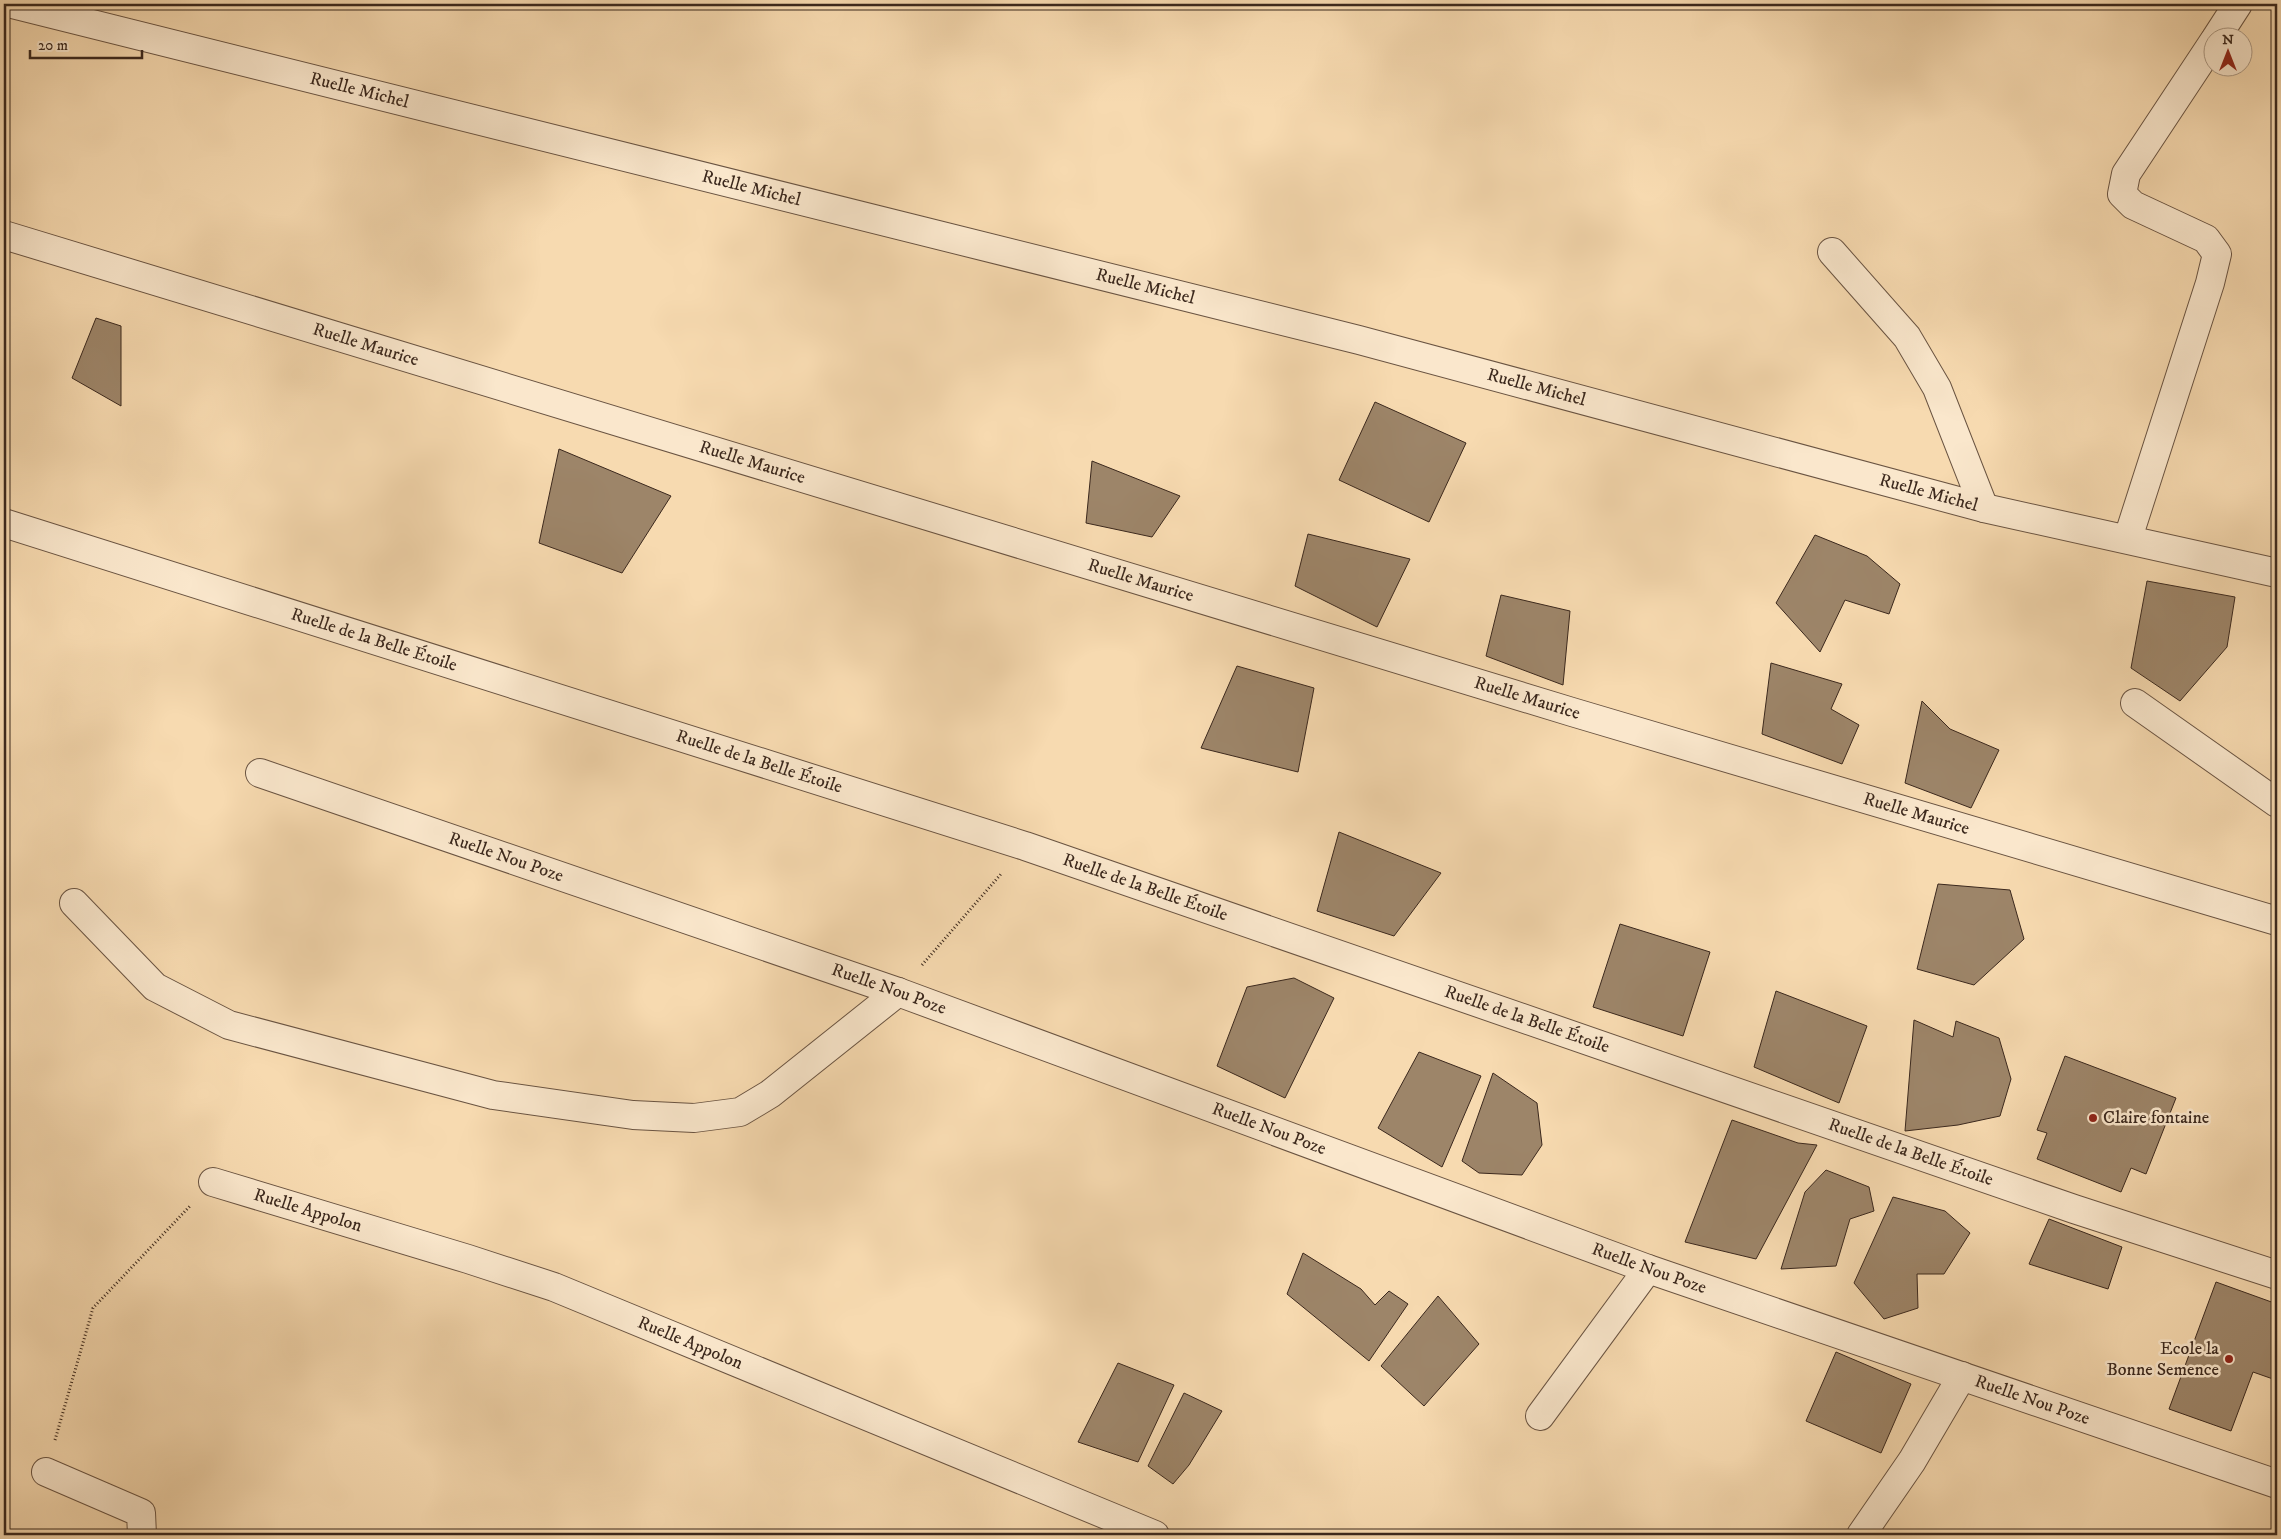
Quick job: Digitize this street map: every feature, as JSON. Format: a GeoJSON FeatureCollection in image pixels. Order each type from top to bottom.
{"type":"FeatureCollection","features":[{"type":"Feature","properties":{"kind":"street","name":"Ruelle Michel"},"geometry":{"type":"LineString","coordinates":[[12,4],[62,9],[1358,340],[1984,508],[2128,538],[2277,573]]}},
{"type":"Feature","properties":{"kind":"street"},"geometry":{"type":"LineString","coordinates":[[2222,28],[2238,4]]}},
{"type":"Feature","properties":{"kind":"street"},"geometry":{"type":"LineString","coordinates":[[2128,538],[2210,283],[2217,254],[2206,239],[2133,205],[2122,194],[2123,187],[2126,174],[2204,56]]}},
{"type":"Feature","properties":{"kind":"street","name":"Ruelle Maurice"},"geometry":{"type":"LineString","coordinates":[[4,235],[1544,703],[2277,921]]}},
{"type":"Feature","properties":{"kind":"street"},"geometry":{"type":"LineString","coordinates":[[1832,252],[1907,337],[1937,388],[1984,508]]}},
{"type":"Feature","properties":{"kind":"street","name":"Ruelle de la Belle Étoile"},"geometry":{"type":"LineString","coordinates":[[4,523],[1025,846],[2074,1209],[2277,1275]]}},
{"type":"Feature","properties":{"kind":"street"},"geometry":{"type":"LineString","coordinates":[[2135,703],[2277,803]]}},
{"type":"Feature","properties":{"kind":"street","name":"Ruelle Nou Poze"},"geometry":{"type":"LineString","coordinates":[[260,773],[898,992],[1648,1269],[2277,1484]]}},
{"type":"Feature","properties":{"kind":"street"},"geometry":{"type":"LineString","coordinates":[[74,903],[155,987],[229,1025],[493,1095],[633,1115],[694,1118],[740,1112],[770,1094],[898,992]]}},
{"type":"Feature","properties":{"kind":"street","name":"Ruelle Appolon"},"geometry":{"type":"LineString","coordinates":[[213,1182],[468,1259],[554,1288],[1155,1535]]}},
{"type":"Feature","properties":{"kind":"street"},"geometry":{"type":"LineString","coordinates":[[1540,1416],[1648,1269]]}},
{"type":"Feature","properties":{"kind":"street"},"geometry":{"type":"LineString","coordinates":[[1861,1535],[1912,1461],[1962,1376]]}},
{"type":"Feature","properties":{"kind":"street"},"geometry":{"type":"LineString","coordinates":[[46,1472],[141,1513],[142,1535]]}},
{"type":"Feature","properties":{"kind":"path"},"geometry":{"type":"LineString","coordinates":[[898,992],[1025,846]]}},
{"type":"Feature","properties":{"kind":"path"},"geometry":{"type":"LineString","coordinates":[[46,1472],[93,1308],[213,1182]]}},
{"type":"Feature","properties":{"kind":"building"},"geometry":{"type":"Polygon","coordinates":[[[96,318],[121,326],[121,406],[72,378],[96,318]]]}},
{"type":"Feature","properties":{"kind":"building"},"geometry":{"type":"Polygon","coordinates":[[[1375,402],[1466,443],[1429,522],[1339,480],[1375,402]]]}},
{"type":"Feature","properties":{"kind":"building"},"geometry":{"type":"Polygon","coordinates":[[[559,449],[671,496],[622,573],[539,543],[559,449]]]}},
{"type":"Feature","properties":{"kind":"building"},"geometry":{"type":"Polygon","coordinates":[[[1092,461],[1180,496],[1152,537],[1086,523],[1092,461]]]}},
{"type":"Feature","properties":{"kind":"building"},"geometry":{"type":"Polygon","coordinates":[[[1308,534],[1410,559],[1377,627],[1295,586],[1308,534]]]}},
{"type":"Feature","properties":{"kind":"building"},"geometry":{"type":"Polygon","coordinates":[[[1815,535],[1867,556],[1900,584],[1889,614],[1845,600],[1820,652],[1776,603],[1815,535]]]}},
{"type":"Feature","properties":{"kind":"building"},"geometry":{"type":"Polygon","coordinates":[[[2147,581],[2235,597],[2227,647],[2180,701],[2131,668],[2147,581]]]}},
{"type":"Feature","properties":{"kind":"building"},"geometry":{"type":"Polygon","coordinates":[[[1501,595],[1570,611],[1563,685],[1486,656],[1501,595]]]}},
{"type":"Feature","properties":{"kind":"building"},"geometry":{"type":"Polygon","coordinates":[[[1771,663],[1842,684],[1831,709],[1859,725],[1842,764],[1762,734],[1771,663]]]}},
{"type":"Feature","properties":{"kind":"building"},"geometry":{"type":"Polygon","coordinates":[[[1237,666],[1314,688],[1298,772],[1201,748],[1237,666]]]}},
{"type":"Feature","properties":{"kind":"building"},"geometry":{"type":"Polygon","coordinates":[[[1922,701],[1950,729],[1999,750],[1971,808],[1905,783],[1922,701]]]}},
{"type":"Feature","properties":{"kind":"building"},"geometry":{"type":"Polygon","coordinates":[[[1339,832],[1441,873],[1394,936],[1317,911],[1339,832]]]}},
{"type":"Feature","properties":{"kind":"building"},"geometry":{"type":"Polygon","coordinates":[[[1938,884],[2010,890],[2024,939],[1974,985],[1917,969],[1938,884]]]}},
{"type":"Feature","properties":{"kind":"building"},"geometry":{"type":"Polygon","coordinates":[[[1620,924],[1710,952],[1683,1036],[1593,1007],[1620,924]]]}},
{"type":"Feature","properties":{"kind":"building"},"geometry":{"type":"Polygon","coordinates":[[[1294,978],[1334,998],[1285,1098],[1217,1066],[1247,987],[1294,978]]]}},
{"type":"Feature","properties":{"kind":"building"},"geometry":{"type":"Polygon","coordinates":[[[1776,991],[1867,1026],[1839,1103],[1754,1067],[1776,991]]]}},
{"type":"Feature","properties":{"kind":"building"},"geometry":{"type":"Polygon","coordinates":[[[1914,1020],[1953,1037],[1956,1021],[1999,1038],[2011,1079],[2000,1116],[1958,1125],[1905,1131],[1914,1020]]]}},
{"type":"Feature","properties":{"kind":"building"},"geometry":{"type":"Polygon","coordinates":[[[1419,1052],[1481,1076],[1442,1167],[1378,1128],[1419,1052]]]}},
{"type":"Feature","properties":{"kind":"building"},"geometry":{"type":"Polygon","coordinates":[[[2065,1056],[2176,1098],[2146,1174],[2131,1168],[2121,1192],[2037,1159],[2047,1133],[2037,1130],[2065,1056]]]}},
{"type":"Feature","properties":{"kind":"building"},"geometry":{"type":"Polygon","coordinates":[[[1493,1073],[1537,1103],[1542,1145],[1522,1175],[1479,1173],[1462,1161],[1493,1073]]]}},
{"type":"Feature","properties":{"kind":"building"},"geometry":{"type":"Polygon","coordinates":[[[1732,1120],[1798,1143],[1817,1145],[1756,1259],[1685,1242],[1732,1120]]]}},
{"type":"Feature","properties":{"kind":"building"},"geometry":{"type":"Polygon","coordinates":[[[1826,1170],[1869,1187],[1874,1211],[1850,1219],[1836,1266],[1781,1269],[1805,1192],[1826,1170]]]}},
{"type":"Feature","properties":{"kind":"building"},"geometry":{"type":"Polygon","coordinates":[[[1893,1197],[1945,1211],[1970,1233],[1944,1274],[1917,1274],[1918,1308],[1884,1319],[1854,1283],[1893,1197]]]}},
{"type":"Feature","properties":{"kind":"building"},"geometry":{"type":"Polygon","coordinates":[[[2049,1219],[2122,1247],[2108,1289],[2029,1264],[2049,1219]]]}},
{"type":"Feature","properties":{"kind":"building"},"geometry":{"type":"Polygon","coordinates":[[[1303,1253],[1361,1289],[1375,1305],[1389,1291],[1408,1304],[1369,1361],[1287,1294],[1303,1253]]]}},
{"type":"Feature","properties":{"kind":"building"},"geometry":{"type":"Polygon","coordinates":[[[2216,1282],[2277,1304],[2277,1367],[2273,1379],[2253,1372],[2231,1431],[2169,1409],[2216,1282]]]}},
{"type":"Feature","properties":{"kind":"building"},"geometry":{"type":"Polygon","coordinates":[[[1438,1296],[1479,1344],[1424,1406],[1381,1366],[1438,1296]]]}},
{"type":"Feature","properties":{"kind":"building"},"geometry":{"type":"Polygon","coordinates":[[[1836,1352],[1911,1384],[1881,1453],[1806,1421],[1836,1352]]]}},
{"type":"Feature","properties":{"kind":"building"},"geometry":{"type":"Polygon","coordinates":[[[1118,1363],[1174,1385],[1138,1462],[1078,1442],[1118,1363]]]}},
{"type":"Feature","properties":{"kind":"building"},"geometry":{"type":"Polygon","coordinates":[[[1184,1393],[1222,1411],[1189,1465],[1173,1484],[1148,1466],[1184,1393]]]}},
{"type":"Feature","properties":{"kind":"place","name":"Claire fontaine"},"geometry":{"type":"Point","coordinates":[2093,1118]}},
{"type":"Feature","properties":{"kind":"place","name":"Ecole la Bonne Semence"},"geometry":{"type":"Point","coordinates":[2229,1359]}}]}
